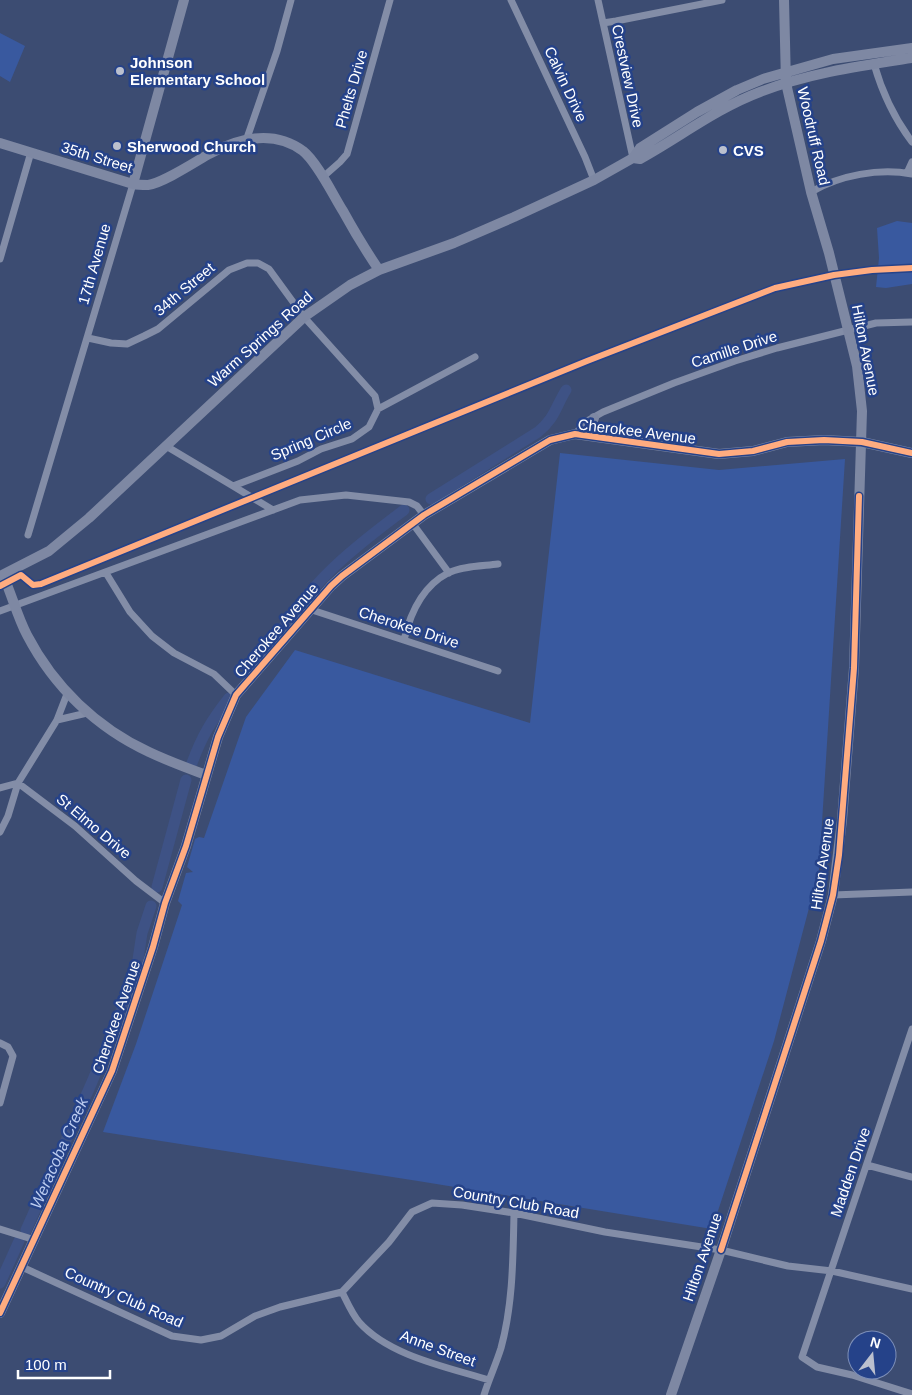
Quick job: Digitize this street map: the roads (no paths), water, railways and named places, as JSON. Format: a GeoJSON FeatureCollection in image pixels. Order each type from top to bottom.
{"type":"FeatureCollection","features":[{"type":"Feature","properties":{"kind":"street","name":"17th Avenue"},"geometry":{"type":"LineString","coordinates":[[28,536],[133,184],[184,0]]}},
{"type":"Feature","properties":{"kind":"street"},"geometry":{"type":"LineString","coordinates":[[247,138],[277,52],[291,0]]}},
{"type":"Feature","properties":{"kind":"street","name":"Phelts Drive"},"geometry":{"type":"LineString","coordinates":[[323,176],[340,162],[346,154],[390,0]]}},
{"type":"Feature","properties":{"kind":"street","name":"Calvin Drive"},"geometry":{"type":"LineString","coordinates":[[511,0],[586,157],[594,180]]}},
{"type":"Feature","properties":{"kind":"street","name":"Crestview Drive"},"geometry":{"type":"LineString","coordinates":[[598,0],[633,158]]}},
{"type":"Feature","properties":{"kind":"street"},"geometry":{"type":"LineString","coordinates":[[602,22],[616,21],[722,0]]}},
{"type":"Feature","properties":{"kind":"street","name":"Woodruff Road"},"geometry":{"type":"LineString","coordinates":[[784,0],[786,78],[811,192],[834,275]]}},
{"type":"Feature","properties":{"kind":"street","name":"Warm Springs Road"},"geometry":{"type":"LineString","coordinates":[[1,574],[60,543],[90,518],[304,317],[334,295],[378,270],[454,243],[594,180],[633,158],[640,159],[728,107],[786,78],[833,59],[912,48]]}},
{"type":"Feature","properties":{"kind":"street","name":"Warm Springs Road"},"geometry":{"type":"LineString","coordinates":[[786,78],[912,58]]}},
{"type":"Feature","properties":{"kind":"street"},"geometry":{"type":"LineString","coordinates":[[874,64],[884,96],[912,142]]}},
{"type":"Feature","properties":{"kind":"street","name":"35th Street"},"geometry":{"type":"LineString","coordinates":[[0,143],[133,184],[149,185],[180,171],[225,146],[247,138],[267,137],[282,140],[304,152],[323,176],[378,270]]}},
{"type":"Feature","properties":{"kind":"street"},"geometry":{"type":"LineString","coordinates":[[0,259],[31,152]]}},
{"type":"Feature","properties":{"kind":"street"},"geometry":{"type":"LineString","coordinates":[[811,192],[826,183],[856,175],[878,172],[909,173],[912,162]]}},
{"type":"Feature","properties":{"kind":"street","name":"34th Street"},"geometry":{"type":"LineString","coordinates":[[88,338],[127,344],[144,336],[158,329],[229,270],[247,263],[258,263],[269,269],[304,317]]}},
{"type":"Feature","properties":{"kind":"street","name":"Hilton Avenue"},"geometry":{"type":"LineString","coordinates":[[671,1395],[721,1250],[821,941],[834,895],[839,856],[854,668],[862,442],[861,391],[834,275]]}},
{"type":"Feature","properties":{"kind":"street"},"geometry":{"type":"LineString","coordinates":[[304,317],[375,396],[378,409],[474,358]]}},
{"type":"Feature","properties":{"kind":"street","name":"Camille Drive"},"geometry":{"type":"LineString","coordinates":[[575,434],[587,421],[674,383],[735,361],[848,330],[876,324],[912,322]]}},
{"type":"Feature","properties":{"kind":"street","name":"Spring Circle"},"geometry":{"type":"LineString","coordinates":[[233,486],[298,461],[321,449],[352,439],[369,428],[378,409]]}},
{"type":"Feature","properties":{"kind":"street"},"geometry":{"type":"LineString","coordinates":[[594,418],[592,423],[594,436]]}},
{"type":"Feature","properties":{"kind":"street","name":"Cherokee Avenue"},"geometry":{"type":"LineString","coordinates":[[0,1313],[112,1071],[186,846],[218,737],[236,695],[331,586],[424,515],[550,440],[575,434],[719,454],[752,451],[787,442],[824,440],[862,442],[912,453]]}},
{"type":"Feature","properties":{"kind":"street"},"geometry":{"type":"LineString","coordinates":[[166,446],[273,510]]}},
{"type":"Feature","properties":{"kind":"street"},"geometry":{"type":"LineString","coordinates":[[0,611],[300,500],[346,496],[409,502],[417,506],[424,515]]}},
{"type":"Feature","properties":{"kind":"street"},"geometry":{"type":"LineString","coordinates":[[413,524],[449,573]]}},
{"type":"Feature","properties":{"kind":"street"},"geometry":{"type":"LineString","coordinates":[[404,640],[408,624],[426,591],[433,584],[449,573],[498,564]]}},
{"type":"Feature","properties":{"kind":"street"},"geometry":{"type":"LineString","coordinates":[[106,572],[130,612],[152,636],[174,653],[214,674],[236,695]]}},
{"type":"Feature","properties":{"kind":"street"},"geometry":{"type":"LineString","coordinates":[[1,574],[27,635],[52,675],[87,713],[117,734],[148,752],[206,775]]}},
{"type":"Feature","properties":{"kind":"street","name":"Cherokee Drive"},"geometry":{"type":"LineString","coordinates":[[312,610],[498,671]]}},
{"type":"Feature","properties":{"kind":"street"},"geometry":{"type":"LineString","coordinates":[[0,832],[8,816],[18,783],[56,720],[68,694]]}},
{"type":"Feature","properties":{"kind":"street"},"geometry":{"type":"LineString","coordinates":[[56,720],[87,713]]}},
{"type":"Feature","properties":{"kind":"street"},"geometry":{"type":"LineString","coordinates":[[0,788],[18,783]]}},
{"type":"Feature","properties":{"kind":"street","name":"St Elmo Drive"},"geometry":{"type":"LineString","coordinates":[[18,783],[75,826],[136,881],[166,903]]}},
{"type":"Feature","properties":{"kind":"street"},"geometry":{"type":"LineString","coordinates":[[834,895],[912,892]]}},
{"type":"Feature","properties":{"kind":"street","name":"Madden Drive"},"geometry":{"type":"LineString","coordinates":[[912,1029],[802,1357],[816,1367],[852,1375],[912,1394]]}},
{"type":"Feature","properties":{"kind":"street"},"geometry":{"type":"LineString","coordinates":[[0,1044],[8,1047],[13,1056],[0,1103]]}},
{"type":"Feature","properties":{"kind":"street"},"geometry":{"type":"LineString","coordinates":[[867,1165],[912,1177]]}},
{"type":"Feature","properties":{"kind":"street","name":"Country Club Road"},"geometry":{"type":"LineString","coordinates":[[22,1267],[172,1336],[201,1340],[221,1336],[254,1316],[280,1306],[342,1292],[389,1242],[412,1212],[432,1203],[462,1205],[514,1213],[596,1230],[721,1250],[788,1266],[832,1271],[912,1289]]}},
{"type":"Feature","properties":{"kind":"street"},"geometry":{"type":"LineString","coordinates":[[484,1395],[501,1348],[509,1309],[514,1213]]}},
{"type":"Feature","properties":{"kind":"street"},"geometry":{"type":"LineString","coordinates":[[0,1229],[35,1240]]}},
{"type":"Feature","properties":{"kind":"street","name":"Anne Street"},"geometry":{"type":"LineString","coordinates":[[342,1292],[358,1321],[378,1339],[420,1359],[489,1380]]}},
{"type":"Feature","properties":{"kind":"waterway","name":"Weracoba Creek"},"geometry":{"type":"LineString","coordinates":[[431,499],[538,432],[551,417],[566,390]]}},
{"type":"Feature","properties":{"kind":"waterway","name":"Weracoba Creek"},"geometry":{"type":"LineString","coordinates":[[261,658],[320,581],[357,547],[404,510]]}},
{"type":"Feature","properties":{"kind":"waterway","name":"Weracoba Creek"},"geometry":{"type":"LineString","coordinates":[[192,763],[208,729],[229,698]]}},
{"type":"Feature","properties":{"kind":"waterway","name":"Weracoba Creek"},"geometry":{"type":"LineString","coordinates":[[157,887],[186,780]]}},
{"type":"Feature","properties":{"kind":"waterway","name":"Weracoba Creek"},"geometry":{"type":"LineString","coordinates":[[26,1230],[92,1082],[129,992],[137,966],[142,933],[151,906]]}},
{"type":"Feature","properties":{"kind":"waterway","name":"Weracoba Creek"},"geometry":{"type":"LineString","coordinates":[[0,1283],[19,1241]]}},
{"type":"Feature","properties":{"kind":"place","name":"Johnson Elementary School"},"geometry":{"type":"Point","coordinates":[120,71]}},
{"type":"Feature","properties":{"kind":"place","name":"Sherwood Church"},"geometry":{"type":"Point","coordinates":[117,146]}},
{"type":"Feature","properties":{"kind":"place","name":"CVS"},"geometry":{"type":"Point","coordinates":[723,150]}}]}
